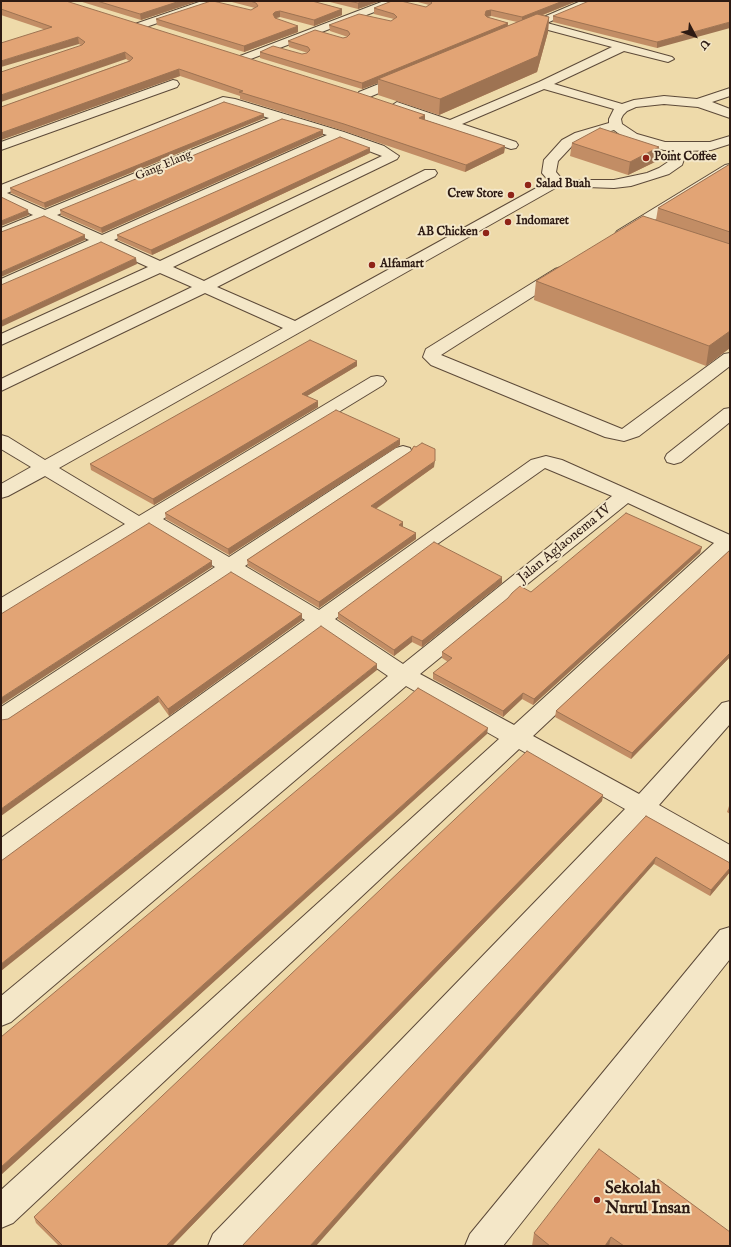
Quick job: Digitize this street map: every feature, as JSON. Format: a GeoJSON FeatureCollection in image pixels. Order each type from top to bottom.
{"type":"FeatureCollection","features":[{"type":"Feature","properties":{"kind":"street"},"geometry":{"type":"LineString","coordinates":[[139,26],[211,1],[224,5]]}},
{"type":"Feature","properties":{"kind":"street"},"geometry":{"type":"LineString","coordinates":[[510,30],[524,29],[590,1]]}},
{"type":"Feature","properties":{"kind":"street"},"geometry":{"type":"LineString","coordinates":[[259,63],[240,57],[273,47],[358,14],[398,2]]}},
{"type":"Feature","properties":{"kind":"street"},"geometry":{"type":"LineString","coordinates":[[343,11],[377,20]]}},
{"type":"Feature","properties":{"kind":"street"},"geometry":{"type":"LineString","coordinates":[[125,21],[162,32]]}},
{"type":"Feature","properties":{"kind":"street"},"geometry":{"type":"LineString","coordinates":[[537,24],[668,59]]}},
{"type":"Feature","properties":{"kind":"street"},"geometry":{"type":"LineString","coordinates":[[294,25],[329,36]]}},
{"type":"Feature","properties":{"kind":"street"},"geometry":{"type":"LineString","coordinates":[[273,47],[288,52]]}},
{"type":"Feature","properties":{"kind":"street"},"geometry":{"type":"LineString","coordinates":[[451,124],[542,85],[622,47]]}},
{"type":"Feature","properties":{"kind":"street"},"geometry":{"type":"LineString","coordinates":[[363,95],[414,74]]}},
{"type":"Feature","properties":{"kind":"street"},"geometry":{"type":"LineString","coordinates":[[1,146],[173,84]]}},
{"type":"Feature","properties":{"kind":"street"},"geometry":{"type":"LineString","coordinates":[[542,85],[623,108]]}},
{"type":"Feature","properties":{"kind":"street"},"geometry":{"type":"LineString","coordinates":[[348,91],[511,145]]}},
{"type":"Feature","properties":{"kind":"street"},"geometry":{"type":"LineString","coordinates":[[698,103],[730,92]]}},
{"type":"Feature","properties":{"kind":"street"},"geometry":{"type":"LineString","coordinates":[[730,113],[715,107],[698,103],[664,100],[634,104],[623,108],[617,113],[614,119],[616,125],[622,132],[647,142],[682,148],[711,146],[730,140]]}},
{"type":"Feature","properties":{"kind":"street"},"geometry":{"type":"LineString","coordinates":[[1,190],[220,101],[232,102],[339,135],[379,149],[392,156],[160,267],[1,340]]}},
{"type":"Feature","properties":{"kind":"street","name":"Gang Elang"},"geometry":{"type":"LineString","coordinates":[[1,233],[282,117]]}},
{"type":"Feature","properties":{"kind":"street"},"geometry":{"type":"LineString","coordinates":[[557,182],[549,173],[551,160],[558,151],[567,143],[580,136],[616,125]]}},
{"type":"Feature","properties":{"kind":"street"},"geometry":{"type":"LineString","coordinates":[[1,284],[339,135]]}},
{"type":"Feature","properties":{"kind":"street"},"geometry":{"type":"LineString","coordinates":[[1,492],[557,182],[588,185],[614,184],[652,176],[676,162],[682,148]]}},
{"type":"Feature","properties":{"kind":"street"},"geometry":{"type":"LineString","coordinates":[[610,242],[643,228],[730,168]]}},
{"type":"Feature","properties":{"kind":"street"},"geometry":{"type":"LineString","coordinates":[[1,386],[204,287],[430,173]]}},
{"type":"Feature","properties":{"kind":"street"},"geometry":{"type":"LineString","coordinates":[[1,195],[296,328]]}},
{"type":"Feature","properties":{"kind":"street"},"geometry":{"type":"LineString","coordinates":[[571,266],[432,353],[432,357],[437,361],[612,433],[624,435],[632,432],[730,358]]}},
{"type":"Feature","properties":{"kind":"street"},"geometry":{"type":"LineString","coordinates":[[1,608],[377,381]]}},
{"type":"Feature","properties":{"kind":"street"},"geometry":{"type":"LineString","coordinates":[[674,458],[730,413]]}},
{"type":"Feature","properties":{"kind":"street"},"geometry":{"type":"LineString","coordinates":[[1,441],[45,468],[230,566],[319,619],[404,675],[642,807],[730,858]]}},
{"type":"Feature","properties":{"kind":"street"},"geometry":{"type":"LineString","coordinates":[[1,718],[403,452]]}},
{"type":"Feature","properties":{"kind":"street"},"geometry":{"type":"LineString","coordinates":[[1,852],[319,619],[538,464],[546,462],[555,464],[729,542],[1,1212]]}},
{"type":"Feature","properties":{"kind":"street","name":"Jalan Aglaonema IV"},"geometry":{"type":"LineString","coordinates":[[1,1013],[404,675],[626,495]]}},
{"type":"Feature","properties":{"kind":"street"},"geometry":{"type":"LineString","coordinates":[[225,1246],[642,807],[730,709]]}},
{"type":"Feature","properties":{"kind":"street"},"geometry":{"type":"LineString","coordinates":[[482,1246],[730,938]]}},
{"type":"Feature","properties":{"kind":"building"},"geometry":{"type":"Polygon","coordinates":[[[1,1],[66,1],[359,93],[425,115],[419,118],[505,146],[466,165],[344,124],[239,92],[243,91],[179,69],[1,133],[1,107],[130,61],[133,58],[125,52],[1,95],[1,72],[82,45],[85,42],[78,37],[1,61],[1,43],[52,27],[1,9],[1,1]]]}},
{"type":"Feature","properties":{"kind":"building"},"geometry":{"type":"Polygon","coordinates":[[[97,1],[180,1],[140,14],[97,1]]]}},
{"type":"Feature","properties":{"kind":"building"},"geometry":{"type":"Polygon","coordinates":[[[211,1],[251,10],[258,6],[256,3],[250,1],[312,1],[342,9],[314,20],[280,11],[275,12],[273,14],[275,18],[298,26],[244,46],[156,19],[211,1]]]}},
{"type":"Feature","properties":{"kind":"building"},"geometry":{"type":"Polygon","coordinates":[[[348,1],[364,1],[358,3],[348,1]]]}},
{"type":"Feature","properties":{"kind":"building"},"geometry":{"type":"Polygon","coordinates":[[[392,1],[401,1],[426,7],[432,3],[430,1],[563,1],[522,17],[491,10],[486,11],[485,15],[487,17],[508,23],[362,83],[260,52],[273,46],[302,54],[307,53],[310,50],[308,47],[288,41],[315,30],[343,38],[347,37],[350,34],[348,31],[329,25],[359,14],[391,21],[397,17],[394,14],[374,8],[392,1]]]}},
{"type":"Feature","properties":{"kind":"building"},"geometry":{"type":"Polygon","coordinates":[[[589,1],[730,1],[730,22],[657,42],[553,16],[589,1]]]}},
{"type":"Feature","properties":{"kind":"building"},"geometry":{"type":"Polygon","coordinates":[[[537,14],[549,17],[538,56],[440,99],[378,79],[537,14]]]}},
{"type":"Feature","properties":{"kind":"building"},"geometry":{"type":"Polygon","coordinates":[[[224,102],[264,114],[44,203],[10,188],[224,102]]]}},
{"type":"Feature","properties":{"kind":"building"},"geometry":{"type":"Polygon","coordinates":[[[282,119],[323,130],[101,228],[60,210],[282,119]]]}},
{"type":"Feature","properties":{"kind":"building"},"geometry":{"type":"Polygon","coordinates":[[[600,128],[659,147],[630,162],[572,143],[600,128]]]}},
{"type":"Feature","properties":{"kind":"building"},"geometry":{"type":"Polygon","coordinates":[[[340,137],[370,148],[151,250],[117,235],[340,137]]]}},
{"type":"Feature","properties":{"kind":"building"},"geometry":{"type":"Polygon","coordinates":[[[730,164],[730,232],[658,208],[730,164]]]}},
{"type":"Feature","properties":{"kind":"building"},"geometry":{"type":"Polygon","coordinates":[[[1,197],[28,210],[1,221],[1,197]]]}},
{"type":"Feature","properties":{"kind":"building"},"geometry":{"type":"Polygon","coordinates":[[[44,216],[85,235],[1,272],[1,232],[44,216]]]}},
{"type":"Feature","properties":{"kind":"building"},"geometry":{"type":"Polygon","coordinates":[[[643,216],[730,244],[730,331],[709,346],[536,281],[643,216]]]}},
{"type":"Feature","properties":{"kind":"building"},"geometry":{"type":"Polygon","coordinates":[[[101,242],[136,258],[1,321],[1,285],[101,242]]]}},
{"type":"Feature","properties":{"kind":"building"},"geometry":{"type":"Polygon","coordinates":[[[310,340],[357,361],[302,394],[318,401],[153,499],[90,464],[310,340]]]}},
{"type":"Feature","properties":{"kind":"building"},"geometry":{"type":"Polygon","coordinates":[[[336,410],[400,439],[228,549],[165,513],[336,410]]]}},
{"type":"Feature","properties":{"kind":"building"},"geometry":{"type":"Polygon","coordinates":[[[422,443],[435,449],[435,461],[371,506],[403,522],[399,525],[416,533],[319,602],[247,560],[411,451],[414,446],[416,447],[422,443]]]}},
{"type":"Feature","properties":{"kind":"building"},"geometry":{"type":"Polygon","coordinates":[[[626,513],[702,547],[534,699],[523,693],[503,711],[433,673],[452,658],[442,652],[508,598],[520,586],[531,592],[626,513]]]}},
{"type":"Feature","properties":{"kind":"building"},"geometry":{"type":"Polygon","coordinates":[[[149,523],[212,561],[1,698],[1,614],[149,523]]]}},
{"type":"Feature","properties":{"kind":"building"},"geometry":{"type":"Polygon","coordinates":[[[434,542],[502,577],[422,641],[412,636],[394,650],[338,613],[434,542]]]}},
{"type":"Feature","properties":{"kind":"building"},"geometry":{"type":"Polygon","coordinates":[[[730,550],[730,653],[632,753],[556,711],[730,550]]]}},
{"type":"Feature","properties":{"kind":"building"},"geometry":{"type":"Polygon","coordinates":[[[231,572],[302,614],[168,709],[158,696],[1,809],[1,720],[8,719],[231,572]]]}},
{"type":"Feature","properties":{"kind":"building"},"geometry":{"type":"Polygon","coordinates":[[[321,626],[377,664],[1,964],[1,861],[321,626]]]}},
{"type":"Feature","properties":{"kind":"building"},"geometry":{"type":"Polygon","coordinates":[[[418,688],[488,728],[1,1167],[1,1037],[418,688]]]}},
{"type":"Feature","properties":{"kind":"building"},"geometry":{"type":"Polygon","coordinates":[[[527,751],[603,795],[166,1246],[63,1246],[34,1217],[527,751]]]}},
{"type":"Feature","properties":{"kind":"building"},"geometry":{"type":"Polygon","coordinates":[[[646,816],[730,863],[730,868],[711,890],[656,857],[310,1246],[242,1246],[646,816]]]}},
{"type":"Feature","properties":{"kind":"building","name":"Sekolah Nurul Insan"},"geometry":{"type":"Polygon","coordinates":[[[599,1149],[652,1188],[658,1179],[730,1232],[730,1246],[624,1246],[611,1237],[605,1246],[550,1246],[534,1233],[599,1149]]]}},
{"type":"Feature","properties":{"kind":"place","name":"Point Coffee"},"geometry":{"type":"Point","coordinates":[646,158]}},
{"type":"Feature","properties":{"kind":"place","name":"Salad Buah"},"geometry":{"type":"Point","coordinates":[528,185]}},
{"type":"Feature","properties":{"kind":"place","name":"Crew Store"},"geometry":{"type":"Point","coordinates":[511,195]}},
{"type":"Feature","properties":{"kind":"place","name":"Indomaret"},"geometry":{"type":"Point","coordinates":[508,222]}},
{"type":"Feature","properties":{"kind":"place","name":"AB Chicken"},"geometry":{"type":"Point","coordinates":[486,233]}},
{"type":"Feature","properties":{"kind":"place","name":"Alfamart"},"geometry":{"type":"Point","coordinates":[372,265]}},
{"type":"Feature","properties":{"kind":"place","name":"Sekolah Nurul Insan"},"geometry":{"type":"Point","coordinates":[597,1200]}}]}
